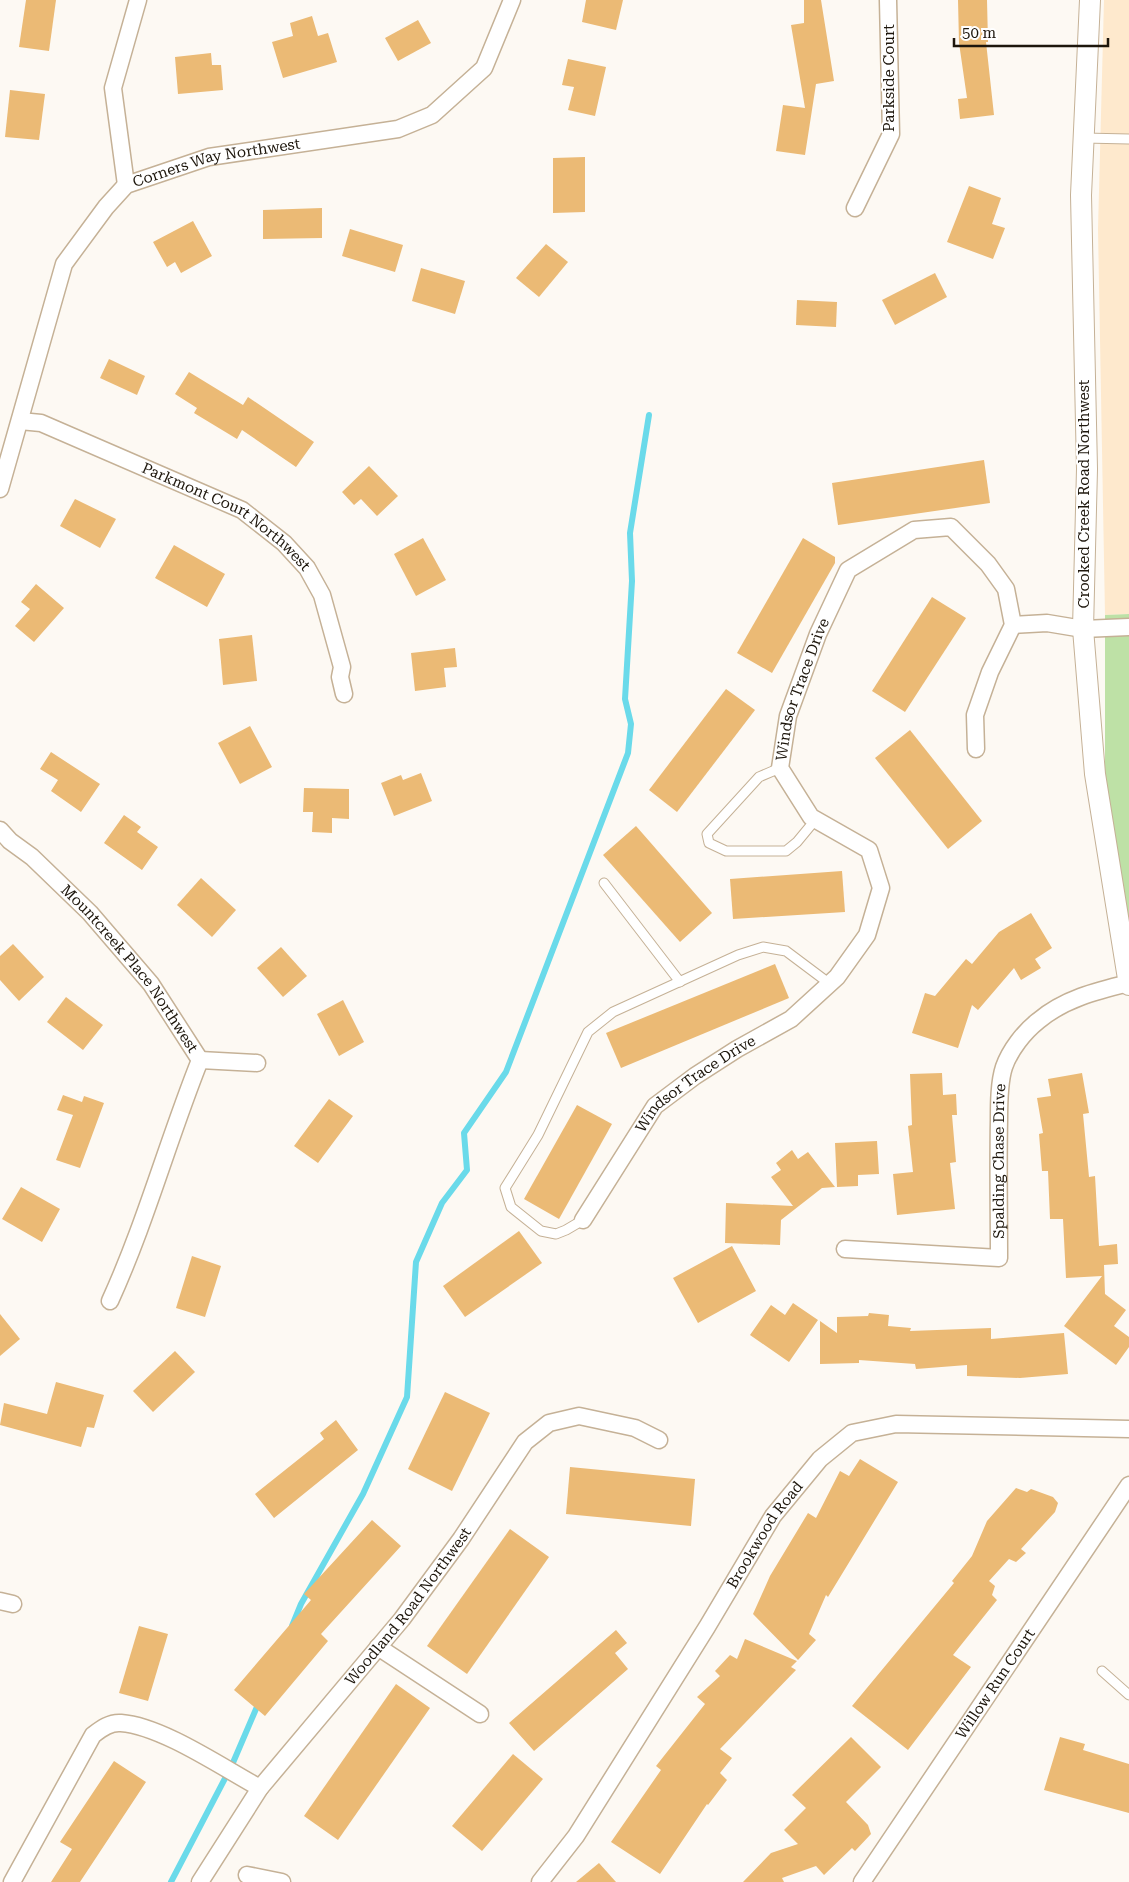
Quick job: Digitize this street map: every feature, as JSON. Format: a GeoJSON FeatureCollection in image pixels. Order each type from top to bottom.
{"type":"FeatureCollection","features":[{"type":"Feature","properties":{"kind":"street"},"geometry":{"type":"LineString","coordinates":[[126,185],[113,88],[138,0]]}},
{"type":"Feature","properties":{"kind":"street","name":"Corners Way Northwest"},"geometry":{"type":"LineString","coordinates":[[0,489],[64,264],[106,207],[126,185],[208,157],[398,129],[432,115],[484,68],[512,0]]}},
{"type":"Feature","properties":{"kind":"street","name":"Parkside Court"},"geometry":{"type":"LineString","coordinates":[[855,208],[891,134],[888,0]]}},
{"type":"Feature","properties":{"kind":"street","name":"Crooked Creek Road Northwest"},"geometry":{"type":"LineString","coordinates":[[1090,0],[1081,195],[1087,470],[1083,629],[1094,774],[1129,984]]}},
{"type":"Feature","properties":{"kind":"street","name":"Parkmont Court Northwest"},"geometry":{"type":"LineString","coordinates":[[20,421],[41,423],[242,510],[284,543],[307,568],[322,595],[342,667],[340,677],[344,694]]}},
{"type":"Feature","properties":{"kind":"street","name":"Windsor Trace Drive"},"geometry":{"type":"LineString","coordinates":[[583,1220],[655,1106],[695,1076],[737,1049],[790,1020],[830,984],[867,935],[881,888],[869,850],[811,817],[780,768],[788,716],[818,634],[848,570],[914,530],[951,527],[988,564],[1006,589],[1013,624]]}},
{"type":"Feature","properties":{"kind":"street"},"geometry":{"type":"LineString","coordinates":[[976,749],[975,715],[990,672],[1013,624],[1047,623],[1083,629],[1129,628]]}},
{"type":"Feature","properties":{"kind":"street","name":"Mountcreek Place Northwest"},"geometry":{"type":"LineString","coordinates":[[3,840],[32,857],[84,907],[151,984],[200,1060],[178,1114],[138,1236],[110,1301]]}},
{"type":"Feature","properties":{"kind":"street","name":"Spalding Chase Drive"},"geometry":{"type":"LineString","coordinates":[[845,1249],[999,1258],[998,1148],[1004,1067],[1018,1042],[1037,1021],[1056,1008],[1083,995],[1129,984]]}},
{"type":"Feature","properties":{"kind":"street"},"geometry":{"type":"LineString","coordinates":[[200,1060],[257,1063]]}},
{"type":"Feature","properties":{"kind":"street","name":"Woodland Road Northwest"},"geometry":{"type":"LineString","coordinates":[[200,1882],[260,1788],[402,1619],[455,1547],[525,1442],[549,1423],[579,1416],[635,1428],[659,1440]]}},
{"type":"Feature","properties":{"kind":"street","name":"Brookwood Road"},"geometry":{"type":"LineString","coordinates":[[540,1882],[576,1836],[707,1627],[773,1516],[820,1459],[852,1434],[896,1424],[1129,1429]]}},
{"type":"Feature","properties":{"kind":"street","name":"Willow Run Court"},"geometry":{"type":"LineString","coordinates":[[862,1882],[1129,1485]]}},
{"type":"Feature","properties":{"kind":"street"},"geometry":{"type":"LineString","coordinates":[[378,1647],[480,1714]]}},
{"type":"Feature","properties":{"kind":"street"},"geometry":{"type":"LineString","coordinates":[[12,1882],[93,1735],[105,1726],[120,1722],[160,1733],[260,1788]]}},
{"type":"Feature","properties":{"kind":"street"},"geometry":{"type":"LineString","coordinates":[[247,1875],[282,1882]]}},
{"type":"Feature","properties":{"kind":"lane"},"geometry":{"type":"LineString","coordinates":[[1084,138],[1129,139]]}},
{"type":"Feature","properties":{"kind":"lane"},"geometry":{"type":"LineString","coordinates":[[780,768],[759,777],[746,789],[707,834],[709,843],[726,851],[786,851],[816,819]]}},
{"type":"Feature","properties":{"kind":"lane"},"geometry":{"type":"LineString","coordinates":[[604,883],[680,982]]}},
{"type":"Feature","properties":{"kind":"lane"},"geometry":{"type":"LineString","coordinates":[[583,1220],[556,1234],[541,1231],[510,1207],[506,1188],[538,1135],[588,1032],[614,1012],[738,955],[763,947],[786,951],[830,984]]}},
{"type":"Feature","properties":{"kind":"lane"},"geometry":{"type":"LineString","coordinates":[[1102,1671],[1129,1696]]}},
{"type":"Feature","properties":{"kind":"shaded area"},"geometry":{"type":"Polygon","coordinates":[[[1104,0],[1129,0],[1129,614],[1105,615],[1098,229],[1104,0]]]}},
{"type":"Feature","properties":{"kind":"green space"},"geometry":{"type":"Polygon","coordinates":[[[1129,614],[1129,955],[1105,833],[1105,615],[1129,614]]]}},
{"type":"Feature","properties":{"kind":"building"},"geometry":{"type":"Polygon","coordinates":[[[26,0],[56,0],[49,51],[19,47],[26,0]]]}},
{"type":"Feature","properties":{"kind":"building"},"geometry":{"type":"Polygon","coordinates":[[[586,0],[623,0],[616,30],[582,22],[586,0]]]}},
{"type":"Feature","properties":{"kind":"building"},"geometry":{"type":"Polygon","coordinates":[[[804,0],[821,0],[834,81],[816,84],[805,155],[776,151],[783,105],[805,108],[791,25],[804,23],[804,0]]]}},
{"type":"Feature","properties":{"kind":"building"},"geometry":{"type":"Polygon","coordinates":[[[958,0],[987,0],[988,42],[986,42],[994,115],[960,119],[958,99],[967,98],[959,43],[958,0]]]}},
{"type":"Feature","properties":{"kind":"building"},"geometry":{"type":"Polygon","coordinates":[[[312,16],[318,36],[328,33],[337,62],[283,78],[272,42],[293,36],[290,23],[312,16]]]}},
{"type":"Feature","properties":{"kind":"building"},"geometry":{"type":"Polygon","coordinates":[[[418,20],[431,43],[398,61],[385,38],[418,20]]]}},
{"type":"Feature","properties":{"kind":"building"},"geometry":{"type":"Polygon","coordinates":[[[211,53],[212,65],[221,65],[223,90],[178,94],[175,57],[211,53]]]}},
{"type":"Feature","properties":{"kind":"building"},"geometry":{"type":"Polygon","coordinates":[[[568,59],[606,67],[595,116],[568,110],[574,87],[562,85],[568,59]]]}},
{"type":"Feature","properties":{"kind":"building"},"geometry":{"type":"Polygon","coordinates":[[[10,90],[45,94],[39,140],[5,137],[10,90]]]}},
{"type":"Feature","properties":{"kind":"building"},"geometry":{"type":"Polygon","coordinates":[[[585,157],[585,212],[553,213],[553,158],[585,157]]]}},
{"type":"Feature","properties":{"kind":"building"},"geometry":{"type":"Polygon","coordinates":[[[969,186],[1001,198],[992,224],[1005,228],[993,259],[947,242],[969,186]]]}},
{"type":"Feature","properties":{"kind":"building"},"geometry":{"type":"Polygon","coordinates":[[[322,208],[322,238],[263,239],[263,210],[322,208]]]}},
{"type":"Feature","properties":{"kind":"building"},"geometry":{"type":"Polygon","coordinates":[[[193,221],[212,256],[181,273],[175,262],[167,267],[153,242],[193,221]]]}},
{"type":"Feature","properties":{"kind":"building"},"geometry":{"type":"Polygon","coordinates":[[[350,229],[403,245],[395,272],[342,256],[350,229]]]}},
{"type":"Feature","properties":{"kind":"building"},"geometry":{"type":"Polygon","coordinates":[[[546,244],[568,262],[539,297],[516,278],[546,244]]]}},
{"type":"Feature","properties":{"kind":"building"},"geometry":{"type":"Polygon","coordinates":[[[421,268],[465,281],[455,314],[412,301],[421,268]]]}},
{"type":"Feature","properties":{"kind":"building"},"geometry":{"type":"Polygon","coordinates":[[[935,273],[947,297],[895,325],[882,300],[935,273]]]}},
{"type":"Feature","properties":{"kind":"building"},"geometry":{"type":"Polygon","coordinates":[[[797,300],[837,302],[836,327],[796,325],[797,300]]]}},
{"type":"Feature","properties":{"kind":"building"},"geometry":{"type":"Polygon","coordinates":[[[109,359],[145,376],[137,395],[100,378],[109,359]]]}},
{"type":"Feature","properties":{"kind":"building"},"geometry":{"type":"Polygon","coordinates":[[[189,372],[243,405],[248,397],[314,442],[296,467],[242,430],[237,439],[194,413],[197,408],[175,394],[189,372]]]}},
{"type":"Feature","properties":{"kind":"building"},"geometry":{"type":"Polygon","coordinates":[[[984,460],[990,503],[838,525],[832,483],[984,460]]]}},
{"type":"Feature","properties":{"kind":"building"},"geometry":{"type":"Polygon","coordinates":[[[369,466],[398,496],[377,516],[361,499],[354,505],[342,492],[369,466]]]}},
{"type":"Feature","properties":{"kind":"building"},"geometry":{"type":"Polygon","coordinates":[[[75,499],[116,519],[100,548],[60,526],[75,499]]]}},
{"type":"Feature","properties":{"kind":"building"},"geometry":{"type":"Polygon","coordinates":[[[423,538],[446,580],[416,596],[394,554],[423,538]]]}},
{"type":"Feature","properties":{"kind":"building"},"geometry":{"type":"Polygon","coordinates":[[[803,538],[835,557],[835,563],[772,673],[737,653],[803,538]]]}},
{"type":"Feature","properties":{"kind":"building"},"geometry":{"type":"Polygon","coordinates":[[[174,545],[225,574],[207,607],[155,578],[174,545]]]}},
{"type":"Feature","properties":{"kind":"building"},"geometry":{"type":"Polygon","coordinates":[[[36,584],[64,608],[34,642],[15,626],[30,609],[21,602],[36,584]]]}},
{"type":"Feature","properties":{"kind":"building"},"geometry":{"type":"Polygon","coordinates":[[[932,597],[966,618],[905,712],[872,691],[932,597]]]}},
{"type":"Feature","properties":{"kind":"building"},"geometry":{"type":"Polygon","coordinates":[[[252,635],[257,681],[223,685],[219,639],[252,635]]]}},
{"type":"Feature","properties":{"kind":"building"},"geometry":{"type":"Polygon","coordinates":[[[455,648],[457,667],[444,668],[446,687],[415,691],[411,653],[455,648]]]}},
{"type":"Feature","properties":{"kind":"building"},"geometry":{"type":"Polygon","coordinates":[[[726,689],[755,710],[677,812],[649,790],[726,689]]]}},
{"type":"Feature","properties":{"kind":"building"},"geometry":{"type":"Polygon","coordinates":[[[250,726],[272,767],[240,784],[218,743],[250,726]]]}},
{"type":"Feature","properties":{"kind":"building"},"geometry":{"type":"Polygon","coordinates":[[[910,730],[982,821],[948,849],[875,758],[910,730]]]}},
{"type":"Feature","properties":{"kind":"building"},"geometry":{"type":"Polygon","coordinates":[[[51,752],[100,784],[81,812],[51,791],[58,780],[40,769],[51,752]]]}},
{"type":"Feature","properties":{"kind":"building"},"geometry":{"type":"Polygon","coordinates":[[[421,773],[432,801],[394,816],[381,783],[401,775],[403,780],[421,773]]]}},
{"type":"Feature","properties":{"kind":"building"},"geometry":{"type":"Polygon","coordinates":[[[304,788],[349,789],[349,819],[332,818],[332,833],[312,832],[313,812],[303,812],[304,788]]]}},
{"type":"Feature","properties":{"kind":"building"},"geometry":{"type":"Polygon","coordinates":[[[124,815],[141,827],[137,832],[158,847],[142,870],[104,843],[124,815]]]}},
{"type":"Feature","properties":{"kind":"building"},"geometry":{"type":"Polygon","coordinates":[[[636,826],[712,913],[680,942],[603,855],[636,826]]]}},
{"type":"Feature","properties":{"kind":"building"},"geometry":{"type":"Polygon","coordinates":[[[842,871],[845,912],[733,919],[730,879],[842,871]]]}},
{"type":"Feature","properties":{"kind":"building"},"geometry":{"type":"Polygon","coordinates":[[[201,878],[236,910],[212,937],[177,905],[201,878]]]}},
{"type":"Feature","properties":{"kind":"building"},"geometry":{"type":"Polygon","coordinates":[[[1031,913],[1052,948],[1035,959],[1041,968],[1021,980],[1014,968],[978,1010],[972,1005],[958,1048],[912,1033],[925,993],[935,996],[966,959],[972,964],[999,932],[1031,913]]]}},
{"type":"Feature","properties":{"kind":"building"},"geometry":{"type":"Polygon","coordinates":[[[13,944],[44,977],[19,1001],[0,980],[0,956],[13,944]]]}},
{"type":"Feature","properties":{"kind":"building"},"geometry":{"type":"Polygon","coordinates":[[[281,947],[307,976],[283,997],[257,968],[281,947]]]}},
{"type":"Feature","properties":{"kind":"building"},"geometry":{"type":"Polygon","coordinates":[[[775,964],[789,998],[621,1068],[606,1033],[775,964]]]}},
{"type":"Feature","properties":{"kind":"building"},"geometry":{"type":"Polygon","coordinates":[[[66,997],[103,1025],[83,1050],[47,1022],[66,997]]]}},
{"type":"Feature","properties":{"kind":"building"},"geometry":{"type":"Polygon","coordinates":[[[343,1000],[364,1042],[339,1056],[317,1014],[343,1000]]]}},
{"type":"Feature","properties":{"kind":"building"},"geometry":{"type":"Polygon","coordinates":[[[942,1073],[943,1095],[956,1094],[957,1115],[952,1115],[956,1162],[950,1163],[955,1209],[897,1215],[893,1174],[913,1172],[908,1126],[912,1125],[910,1074],[942,1073]]]}},
{"type":"Feature","properties":{"kind":"building"},"geometry":{"type":"Polygon","coordinates":[[[1082,1073],[1089,1113],[1083,1114],[1089,1177],[1095,1176],[1099,1246],[1117,1244],[1118,1264],[1104,1265],[1105,1294],[1126,1310],[1114,1326],[1129,1337],[1129,1347],[1116,1365],[1064,1326],[1102,1276],[1066,1278],[1063,1219],[1050,1219],[1048,1171],[1042,1171],[1039,1134],[1043,1133],[1037,1098],[1051,1096],[1048,1079],[1082,1073]]]}},
{"type":"Feature","properties":{"kind":"building"},"geometry":{"type":"Polygon","coordinates":[[[63,1095],[82,1102],[84,1096],[104,1103],[80,1168],[56,1160],[73,1115],[57,1110],[63,1095]]]}},
{"type":"Feature","properties":{"kind":"building"},"geometry":{"type":"Polygon","coordinates":[[[329,1099],[353,1116],[318,1163],[294,1146],[329,1099]]]}},
{"type":"Feature","properties":{"kind":"building"},"geometry":{"type":"Polygon","coordinates":[[[577,1105],[612,1124],[559,1219],[524,1199],[577,1105]]]}},
{"type":"Feature","properties":{"kind":"building"},"geometry":{"type":"Polygon","coordinates":[[[877,1141],[879,1174],[858,1175],[858,1186],[837,1187],[835,1143],[877,1141]]]}},
{"type":"Feature","properties":{"kind":"building"},"geometry":{"type":"Polygon","coordinates":[[[792,1150],[798,1159],[808,1152],[835,1187],[822,1188],[781,1220],[780,1245],[725,1243],[726,1203],[793,1206],[771,1177],[781,1170],[776,1163],[792,1150]]]}},
{"type":"Feature","properties":{"kind":"building"},"geometry":{"type":"Polygon","coordinates":[[[21,1187],[60,1209],[42,1242],[2,1219],[21,1187]]]}},
{"type":"Feature","properties":{"kind":"building"},"geometry":{"type":"Polygon","coordinates":[[[519,1231],[542,1263],[465,1317],[443,1286],[519,1231]]]}},
{"type":"Feature","properties":{"kind":"building"},"geometry":{"type":"Polygon","coordinates":[[[732,1246],[756,1291],[698,1323],[673,1278],[732,1246]]]}},
{"type":"Feature","properties":{"kind":"building"},"geometry":{"type":"Polygon","coordinates":[[[192,1256],[221,1266],[205,1317],[176,1308],[192,1256]]]}},
{"type":"Feature","properties":{"kind":"building"},"geometry":{"type":"Polygon","coordinates":[[[793,1303],[818,1320],[789,1362],[750,1335],[771,1305],[785,1315],[793,1303]]]}},
{"type":"Feature","properties":{"kind":"building"},"geometry":{"type":"Polygon","coordinates":[[[869,1313],[889,1315],[888,1326],[911,1328],[910,1331],[991,1328],[991,1339],[1064,1333],[1068,1374],[1020,1378],[967,1376],[967,1365],[916,1369],[915,1364],[859,1360],[859,1363],[820,1364],[820,1321],[837,1333],[837,1317],[868,1316],[869,1313]]]}},
{"type":"Feature","properties":{"kind":"building"},"geometry":{"type":"Polygon","coordinates":[[[0,1314],[20,1339],[0,1356],[0,1314]]]}},
{"type":"Feature","properties":{"kind":"building"},"geometry":{"type":"Polygon","coordinates":[[[175,1351],[195,1372],[153,1412],[133,1391],[175,1351]]]}},
{"type":"Feature","properties":{"kind":"building"},"geometry":{"type":"Polygon","coordinates":[[[56,1382],[104,1395],[94,1428],[87,1427],[81,1447],[0,1425],[4,1403],[47,1414],[56,1382]]]}},
{"type":"Feature","properties":{"kind":"building"},"geometry":{"type":"Polygon","coordinates":[[[445,1392],[490,1413],[452,1491],[408,1469],[445,1392]]]}},
{"type":"Feature","properties":{"kind":"building"},"geometry":{"type":"Polygon","coordinates":[[[336,1420],[358,1450],[274,1518],[255,1494],[324,1439],[320,1433],[336,1420]]]}},
{"type":"Feature","properties":{"kind":"building"},"geometry":{"type":"Polygon","coordinates":[[[860,1459],[898,1482],[828,1597],[826,1595],[809,1634],[816,1640],[798,1660],[753,1614],[770,1576],[808,1513],[816,1518],[840,1471],[849,1476],[860,1459]]]}},
{"type":"Feature","properties":{"kind":"building"},"geometry":{"type":"Polygon","coordinates":[[[570,1467],[695,1479],[691,1526],[566,1514],[570,1467]]]}},
{"type":"Feature","properties":{"kind":"building"},"geometry":{"type":"Polygon","coordinates":[[[1016,1488],[1027,1492],[1031,1489],[1053,1497],[1058,1503],[1055,1512],[1021,1549],[1026,1553],[1016,1562],[1009,1559],[989,1581],[995,1586],[992,1595],[997,1600],[953,1655],[971,1667],[908,1750],[852,1706],[954,1583],[952,1581],[972,1556],[987,1521],[1016,1488]]]}},
{"type":"Feature","properties":{"kind":"building"},"geometry":{"type":"Polygon","coordinates":[[[372,1520],[401,1546],[321,1634],[328,1641],[265,1716],[234,1690],[311,1600],[304,1594],[372,1520]]]}},
{"type":"Feature","properties":{"kind":"building"},"geometry":{"type":"Polygon","coordinates":[[[510,1529],[549,1557],[467,1674],[427,1646],[510,1529]]]}},
{"type":"Feature","properties":{"kind":"building"},"geometry":{"type":"Polygon","coordinates":[[[139,1626],[168,1634],[148,1701],[119,1693],[139,1626]]]}},
{"type":"Feature","properties":{"kind":"building"},"geometry":{"type":"Polygon","coordinates":[[[616,1630],[627,1643],[615,1653],[628,1669],[534,1751],[509,1723],[616,1630]]]}},
{"type":"Feature","properties":{"kind":"building"},"geometry":{"type":"Polygon","coordinates":[[[745,1639],[797,1661],[791,1667],[796,1670],[720,1749],[732,1758],[720,1773],[727,1780],[707,1804],[660,1874],[611,1842],[661,1770],[656,1766],[705,1704],[697,1697],[720,1676],[715,1671],[730,1655],[737,1659],[745,1639]]]}},
{"type":"Feature","properties":{"kind":"building"},"geometry":{"type":"Polygon","coordinates":[[[396,1684],[430,1708],[338,1840],[304,1816],[396,1684]]]}},
{"type":"Feature","properties":{"kind":"building"},"geometry":{"type":"Polygon","coordinates":[[[851,1737],[881,1767],[846,1802],[868,1825],[871,1834],[855,1851],[852,1848],[824,1875],[816,1866],[782,1878],[784,1882],[743,1882],[771,1853],[798,1844],[784,1830],[806,1808],[792,1795],[851,1737]]]}},
{"type":"Feature","properties":{"kind":"building"},"geometry":{"type":"Polygon","coordinates":[[[1060,1737],[1085,1744],[1083,1750],[1129,1764],[1129,1813],[1044,1790],[1060,1737]]]}},
{"type":"Feature","properties":{"kind":"building"},"geometry":{"type":"Polygon","coordinates":[[[513,1754],[543,1779],[482,1851],[452,1826],[513,1754]]]}},
{"type":"Feature","properties":{"kind":"building"},"geometry":{"type":"Polygon","coordinates":[[[114,1761],[146,1782],[80,1882],[51,1882],[72,1849],[60,1842],[114,1761]]]}},
{"type":"Feature","properties":{"kind":"building"},"geometry":{"type":"Polygon","coordinates":[[[599,1863],[616,1882],[576,1882],[599,1863]]]}},
{"type":"Feature","properties":{"kind":"waterway"},"geometry":{"type":"LineString","coordinates":[[292,1626],[301,1604],[363,1494],[407,1397],[416,1262],[442,1203],[467,1170],[464,1133],[506,1072],[628,753],[631,724],[625,699],[632,581],[630,533],[649,415]]}},
{"type":"Feature","properties":{"kind":"waterway"},"geometry":{"type":"LineString","coordinates":[[171,1882],[232,1765],[259,1702]]}}]}
